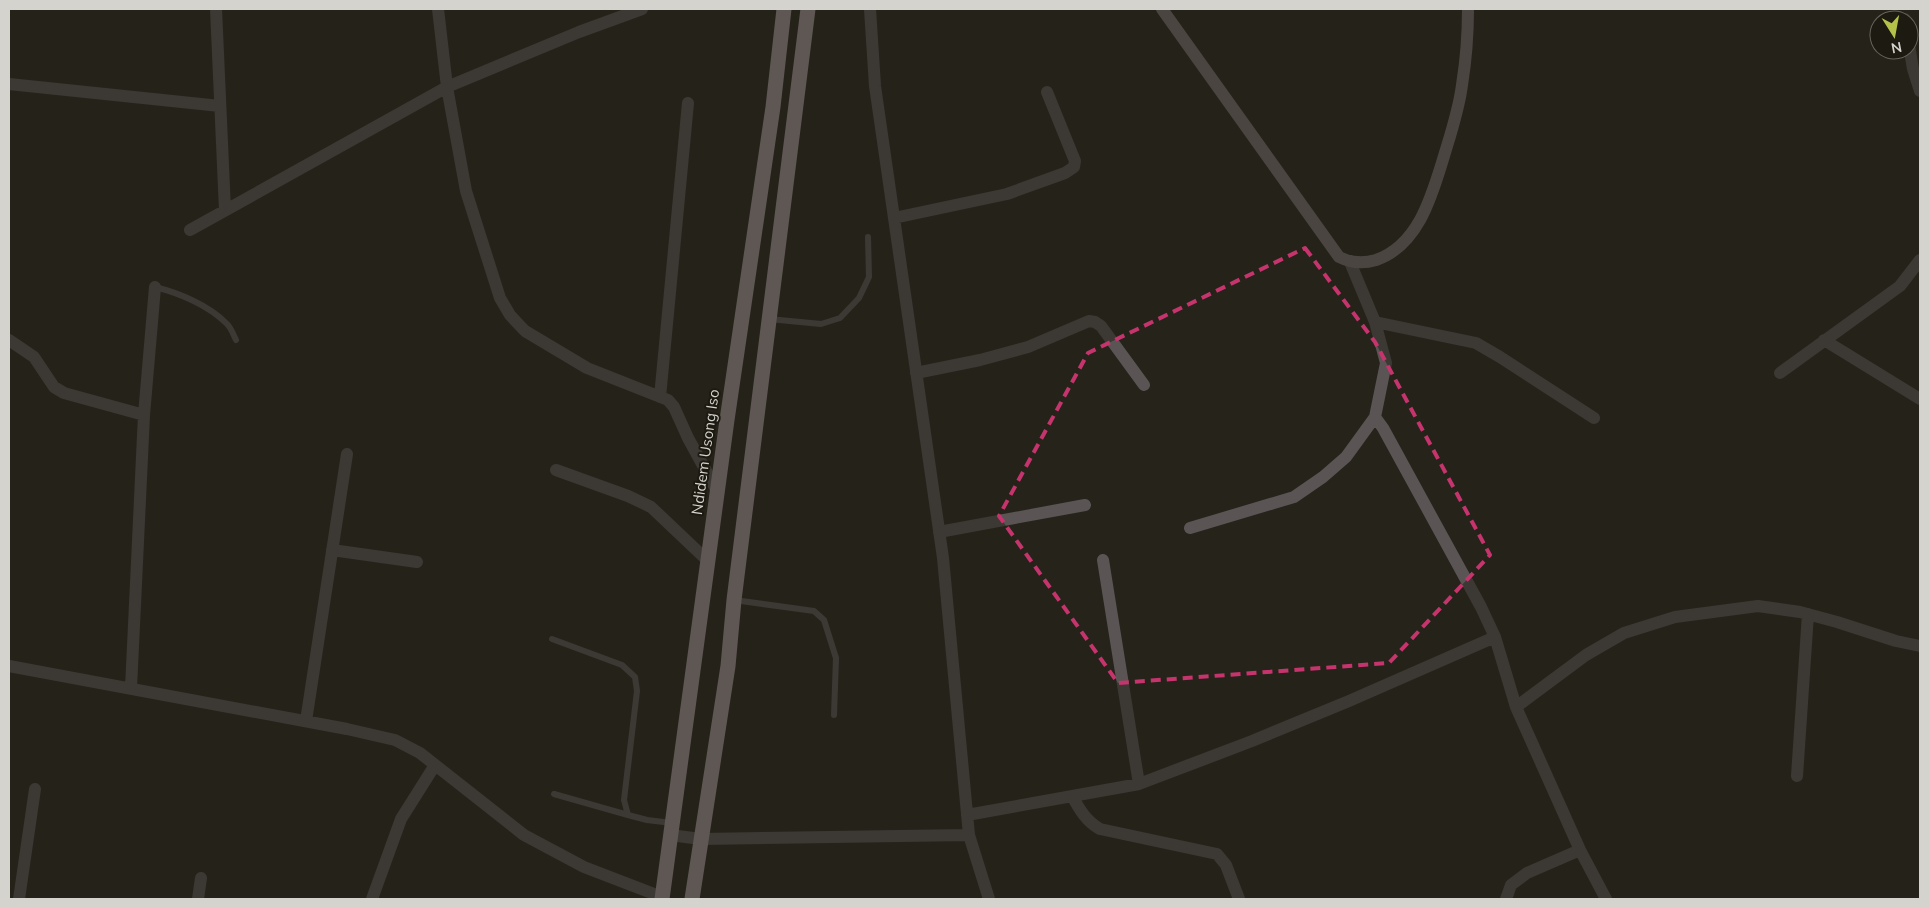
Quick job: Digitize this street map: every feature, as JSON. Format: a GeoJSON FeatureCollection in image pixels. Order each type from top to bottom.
{"type":"FeatureCollection","features":[{"type":"Feature","properties":{"kind":"highway","name":"Ndidem Usong Iso"},"geometry":{"type":"LineString","coordinates":[[662,898],[773,107],[784,9]]}},
{"type":"Feature","properties":{"kind":"highway"},"geometry":{"type":"LineString","coordinates":[[692,899],[728,666],[734,600],[808,9]]}},
{"type":"Feature","properties":{"kind":"street"},"geometry":{"type":"LineString","coordinates":[[216,9],[225,210]]}},
{"type":"Feature","properties":{"kind":"street"},"geometry":{"type":"LineString","coordinates":[[438,9],[447,87],[466,191],[500,298],[510,315],[525,331],[587,368],[668,400],[674,406],[688,438],[718,490]]}},
{"type":"Feature","properties":{"kind":"street"},"geometry":{"type":"LineString","coordinates":[[190,230],[447,87],[579,32],[640,9]]}},
{"type":"Feature","properties":{"kind":"street"},"geometry":{"type":"LineString","coordinates":[[870,9],[875,86],[939,532],[969,835],[989,899]]}},
{"type":"Feature","properties":{"kind":"street"},"geometry":{"type":"LineString","coordinates":[[1162,9],[1339,257],[1350,262],[1370,262],[1388,256],[1407,240],[1419,222],[1432,194],[1452,132],[1462,86],[1468,33],[1468,9]]}},
{"type":"Feature","properties":{"kind":"street"},"geometry":{"type":"LineString","coordinates":[[1912,60],[1920,91]]}},
{"type":"Feature","properties":{"kind":"street"},"geometry":{"type":"LineString","coordinates":[[9,84],[220,106]]}},
{"type":"Feature","properties":{"kind":"street"},"geometry":{"type":"LineString","coordinates":[[894,218],[1006,194],[1065,173],[1074,167],[1075,161],[1047,92]]}},
{"type":"Feature","properties":{"kind":"street"},"geometry":{"type":"LineString","coordinates":[[660,396],[688,104]]}},
{"type":"Feature","properties":{"kind":"street"},"geometry":{"type":"LineString","coordinates":[[1780,373],[1900,286],[1920,260]]}},
{"type":"Feature","properties":{"kind":"street"},"geometry":{"type":"LineString","coordinates":[[1190,528],[1294,497],[1323,477],[1346,457],[1375,417],[1386,362],[1375,322],[1350,262]]}},
{"type":"Feature","properties":{"kind":"street"},"geometry":{"type":"LineString","coordinates":[[131,688],[144,415],[155,287]]}},
{"type":"Feature","properties":{"kind":"street"},"geometry":{"type":"LineString","coordinates":[[916,373],[980,360],[1028,347],[1089,321],[1101,326],[1144,385]]}},
{"type":"Feature","properties":{"kind":"street"},"geometry":{"type":"LineString","coordinates":[[1375,322],[1476,343],[1500,356],[1594,418]]}},
{"type":"Feature","properties":{"kind":"street"},"geometry":{"type":"LineString","coordinates":[[9,340],[34,357],[54,386],[64,393],[144,415]]}},
{"type":"Feature","properties":{"kind":"street"},"geometry":{"type":"LineString","coordinates":[[1824,340],[1920,399]]}},
{"type":"Feature","properties":{"kind":"street"},"geometry":{"type":"LineString","coordinates":[[1375,417],[1393,445],[1495,637],[1516,707],[1580,850],[1606,899]]}},
{"type":"Feature","properties":{"kind":"street"},"geometry":{"type":"LineString","coordinates":[[306,721],[346,454]]}},
{"type":"Feature","properties":{"kind":"street"},"geometry":{"type":"LineString","coordinates":[[556,470],[628,496],[651,507],[708,561]]}},
{"type":"Feature","properties":{"kind":"street"},"geometry":{"type":"LineString","coordinates":[[939,532],[1085,505]]}},
{"type":"Feature","properties":{"kind":"street"},"geometry":{"type":"LineString","coordinates":[[332,550],[417,562]]}},
{"type":"Feature","properties":{"kind":"street"},"geometry":{"type":"LineString","coordinates":[[1103,560],[1139,784]]}},
{"type":"Feature","properties":{"kind":"street"},"geometry":{"type":"LineString","coordinates":[[1516,707],[1586,655],[1624,633],[1675,617],[1758,606],[1808,614],[1896,641],[1920,646]]}},
{"type":"Feature","properties":{"kind":"street"},"geometry":{"type":"LineString","coordinates":[[1797,776],[1808,614]]}},
{"type":"Feature","properties":{"kind":"street"},"geometry":{"type":"LineString","coordinates":[[967,815],[1139,784],[1252,741],[1349,701],[1495,637]]}},
{"type":"Feature","properties":{"kind":"street"},"geometry":{"type":"LineString","coordinates":[[9,666],[306,721],[394,740],[420,753],[524,835],[584,867],[662,898]]}},
{"type":"Feature","properties":{"kind":"street"},"geometry":{"type":"LineString","coordinates":[[372,899],[401,819],[435,765]]}},
{"type":"Feature","properties":{"kind":"street"},"geometry":{"type":"LineString","coordinates":[[19,899],[35,790]]}},
{"type":"Feature","properties":{"kind":"street"},"geometry":{"type":"LineString","coordinates":[[1072,796],[1085,817],[1100,829],[1218,854],[1226,865],[1240,899]]}},
{"type":"Feature","properties":{"kind":"street"},"geometry":{"type":"LineString","coordinates":[[671,829],[701,839],[969,835]]}},
{"type":"Feature","properties":{"kind":"street"},"geometry":{"type":"LineString","coordinates":[[1506,899],[1511,885],[1527,873],[1580,850]]}},
{"type":"Feature","properties":{"kind":"street"},"geometry":{"type":"LineString","coordinates":[[198,899],[201,878]]}},
{"type":"Feature","properties":{"kind":"lane"},"geometry":{"type":"LineString","coordinates":[[770,319],[821,324],[840,318],[859,298],[869,277],[868,237]]}},
{"type":"Feature","properties":{"kind":"lane"},"geometry":{"type":"LineString","coordinates":[[155,287],[173,292],[211,312],[228,324],[236,340]]}},
{"type":"Feature","properties":{"kind":"lane"},"geometry":{"type":"LineString","coordinates":[[734,600],[814,611],[824,620],[836,658],[834,715]]}},
{"type":"Feature","properties":{"kind":"lane"},"geometry":{"type":"LineString","coordinates":[[552,639],[622,665],[635,677],[637,691],[624,800],[628,815]]}},
{"type":"Feature","properties":{"kind":"lane"},"geometry":{"type":"LineString","coordinates":[[554,794],[647,820],[671,829]]}},
{"type":"Feature","properties":{"kind":"highlighted area"},"geometry":{"type":"Polygon","coordinates":[[[1305,248],[1375,342],[1490,555],[1389,663],[1118,683],[999,516],[1088,353],[1305,248]]]}}]}
